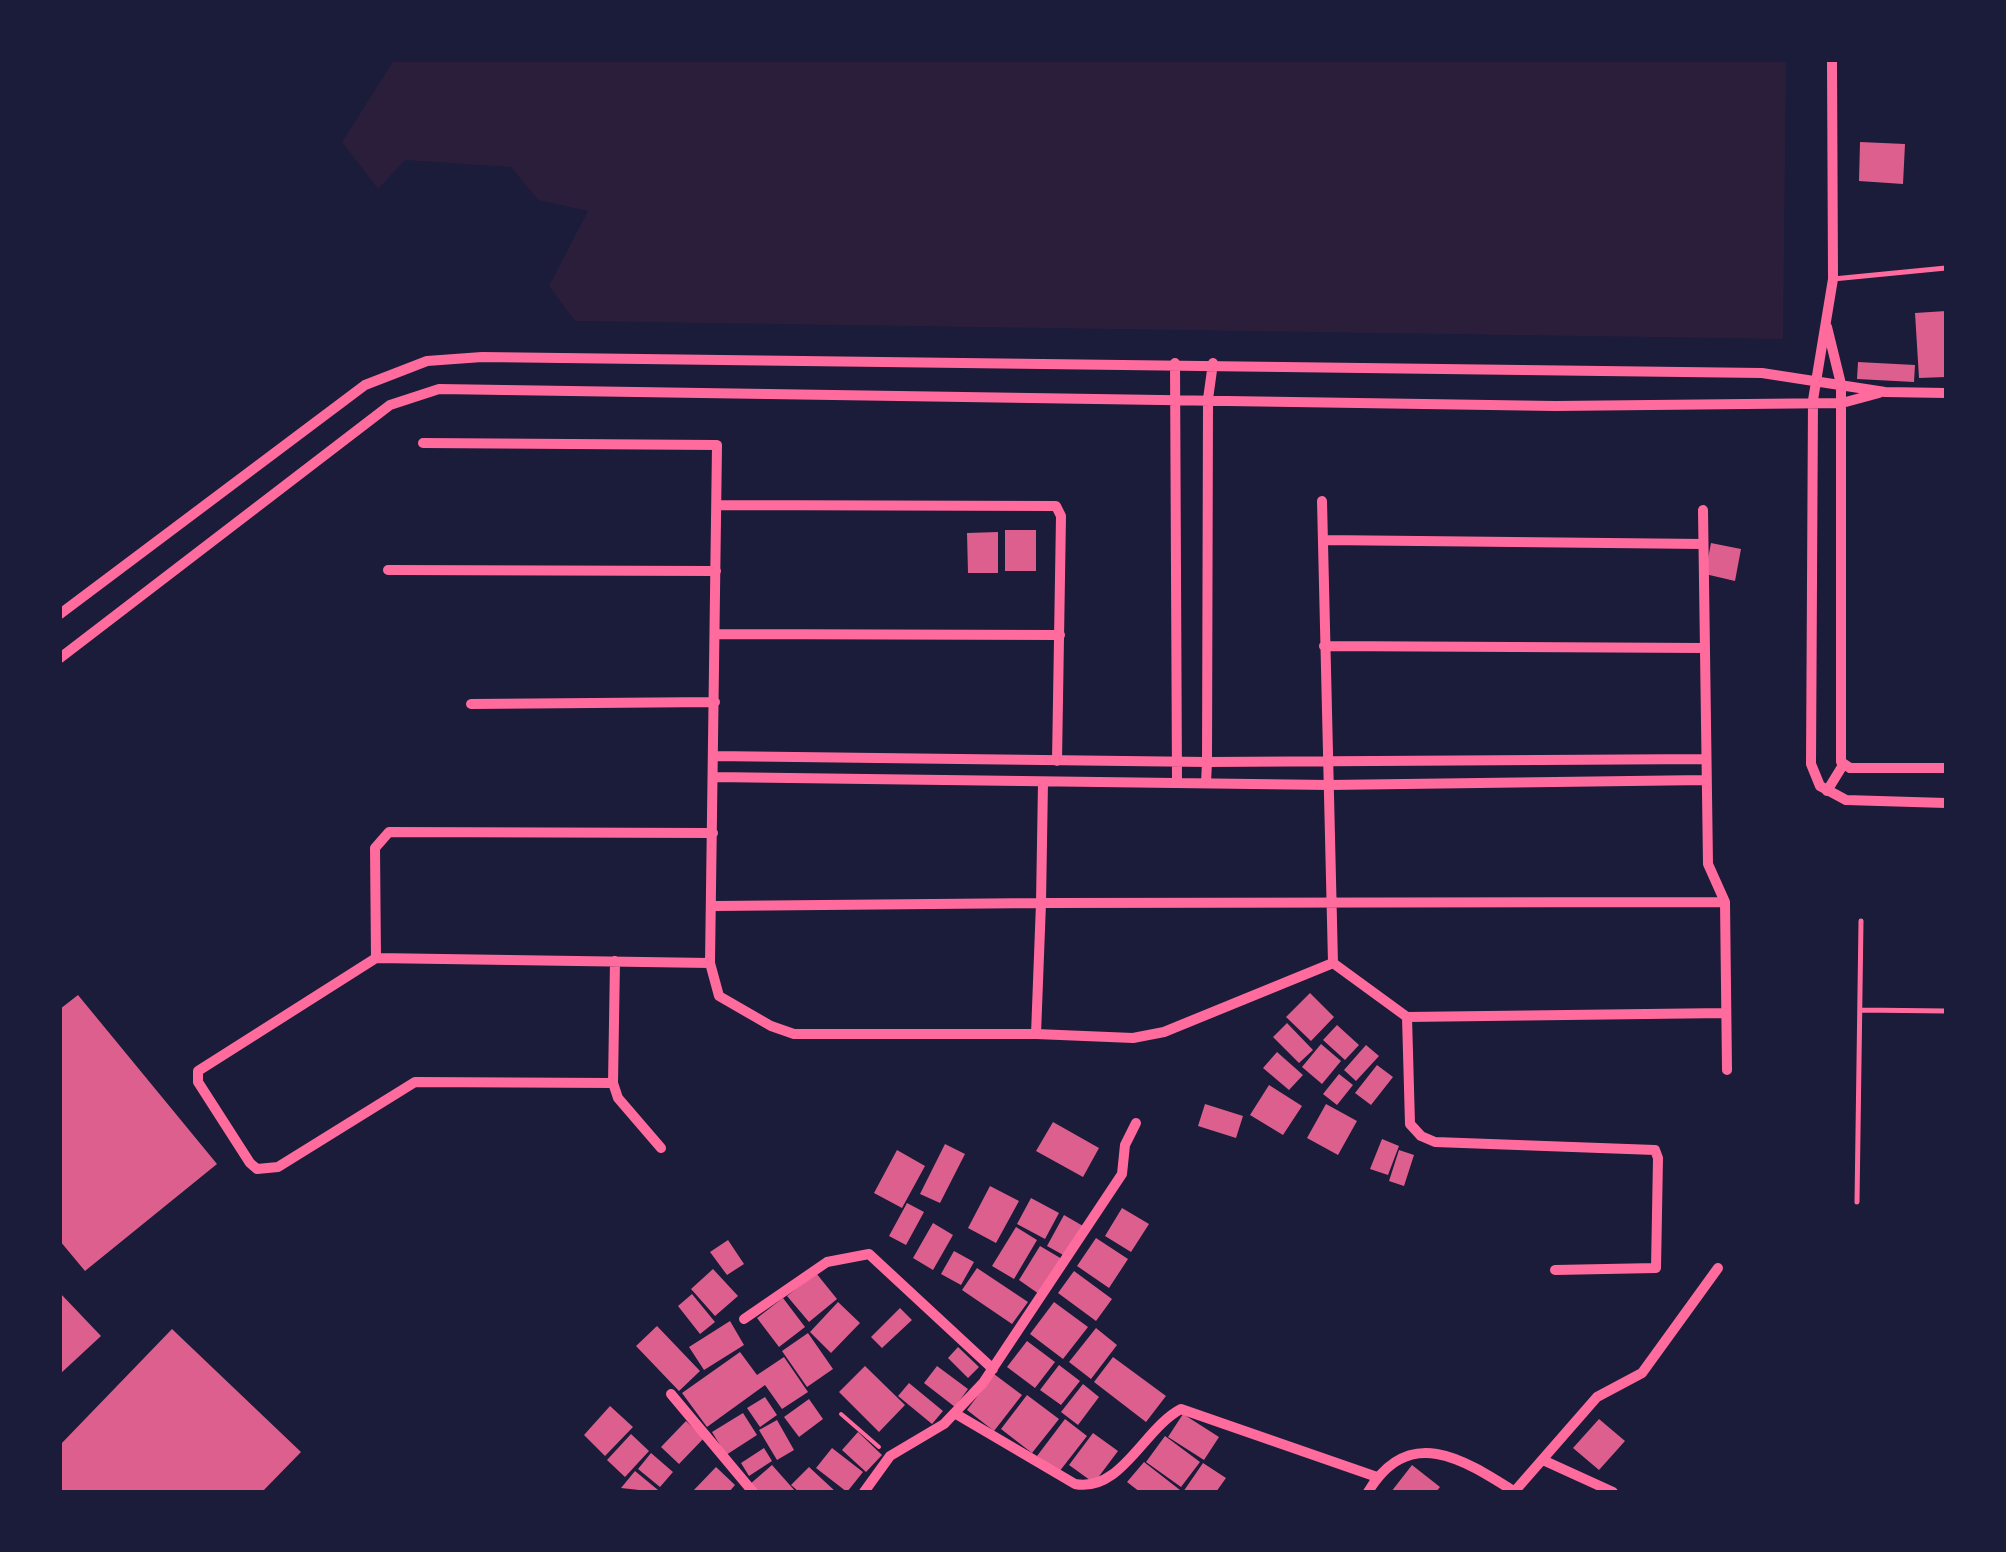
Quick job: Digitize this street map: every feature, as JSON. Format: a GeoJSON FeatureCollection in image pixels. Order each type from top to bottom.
{"type":"FeatureCollection","features":[{"type":"Feature","properties":{"kind":"street"},"geometry":{"type":"LineString","coordinates":[[1832,60],[1833,279],[1813,400],[1811,764],[1820,786],[1846,800],[1946,803]]}},
{"type":"Feature","properties":{"kind":"street"},"geometry":{"type":"LineString","coordinates":[[1827,325],[1842,384],[1842,764],[1827,791]]}},
{"type":"Feature","properties":{"kind":"street"},"geometry":{"type":"LineString","coordinates":[[60,614],[365,384],[426,361],[482,357],[1213,363],[1762,373],[1885,392],[1946,393]]}},
{"type":"Feature","properties":{"kind":"street"},"geometry":{"type":"LineString","coordinates":[[1176,363],[1177,782]]}},
{"type":"Feature","properties":{"kind":"street"},"geometry":{"type":"LineString","coordinates":[[1206,783],[1208,399],[1213,363]]}},
{"type":"Feature","properties":{"kind":"street"},"geometry":{"type":"LineString","coordinates":[[60,658],[390,405],[416,394],[458,389],[1555,406],[1813,400],[1842,403],[1885,392]]}},
{"type":"Feature","properties":{"kind":"street"},"geometry":{"type":"LineString","coordinates":[[423,443],[717,445],[714,906],[710,964],[719,996],[770,1026],[794,1034],[1133,1038],[1164,1032],[1333,962]]}},
{"type":"Feature","properties":{"kind":"street"},"geometry":{"type":"LineString","coordinates":[[1322,501],[1333,962]]}},
{"type":"Feature","properties":{"kind":"street"},"geometry":{"type":"LineString","coordinates":[[717,506],[1056,506],[1061,516],[1057,761]]}},
{"type":"Feature","properties":{"kind":"street"},"geometry":{"type":"LineString","coordinates":[[1703,510],[1708,864],[1725,902],[1726,1070]]}},
{"type":"Feature","properties":{"kind":"street"},"geometry":{"type":"LineString","coordinates":[[1324,540],[1703,544]]}},
{"type":"Feature","properties":{"kind":"street"},"geometry":{"type":"LineString","coordinates":[[388,570],[716,571]]}},
{"type":"Feature","properties":{"kind":"street"},"geometry":{"type":"LineString","coordinates":[[716,634],[1060,634]]}},
{"type":"Feature","properties":{"kind":"street"},"geometry":{"type":"LineString","coordinates":[[1324,646],[1705,648]]}},
{"type":"Feature","properties":{"kind":"street"},"geometry":{"type":"LineString","coordinates":[[470,704],[715,702]]}},
{"type":"Feature","properties":{"kind":"street"},"geometry":{"type":"LineString","coordinates":[[712,756],[1178,763],[1706,759]]}},
{"type":"Feature","properties":{"kind":"street"},"geometry":{"type":"LineString","coordinates":[[1842,764],[1946,768]]}},
{"type":"Feature","properties":{"kind":"street"},"geometry":{"type":"LineString","coordinates":[[713,777],[1329,784],[1705,780]]}},
{"type":"Feature","properties":{"kind":"street"},"geometry":{"type":"LineString","coordinates":[[1036,1034],[1043,782]]}},
{"type":"Feature","properties":{"kind":"street"},"geometry":{"type":"LineString","coordinates":[[376,958],[375,848],[389,832],[713,832]]}},
{"type":"Feature","properties":{"kind":"street"},"geometry":{"type":"LineString","coordinates":[[714,906],[1725,902]]}},
{"type":"Feature","properties":{"kind":"street"},"geometry":{"type":"LineString","coordinates":[[613,1084],[415,1082],[278,1168],[258,1169],[198,1082],[198,1071],[376,958],[710,964]]}},
{"type":"Feature","properties":{"kind":"street"},"geometry":{"type":"LineString","coordinates":[[614,961],[613,1084],[618,1098],[661,1148]]}},
{"type":"Feature","properties":{"kind":"street"},"geometry":{"type":"LineString","coordinates":[[1333,962],[1407,1017],[1726,1013]]}},
{"type":"Feature","properties":{"kind":"street"},"geometry":{"type":"LineString","coordinates":[[1407,1017],[1410,1124],[1421,1136],[1435,1142],[1654,1150],[1658,1158],[1656,1268],[1555,1270]]}},
{"type":"Feature","properties":{"kind":"street"},"geometry":{"type":"LineString","coordinates":[[864,1492],[890,1456],[956,1414],[993,1369],[1122,1174],[1125,1146],[1136,1123]]}},
{"type":"Feature","properties":{"kind":"street"},"geometry":{"type":"LineString","coordinates":[[744,1319],[827,1262],[868,1254],[993,1369]]}},
{"type":"Feature","properties":{"kind":"street"},"geometry":{"type":"LineString","coordinates":[[1368,1492],[1377,1477],[1406,1454],[1436,1453],[1468,1464],[1515,1492],[1597,1397],[1642,1373],[1718,1268]]}},
{"type":"Feature","properties":{"kind":"street"},"geometry":{"type":"LineString","coordinates":[[670,1394],[752,1492]]}},
{"type":"Feature","properties":{"kind":"street"},"geometry":{"type":"LineString","coordinates":[[956,1414],[1074,1484],[1090,1487],[1110,1476],[1181,1409],[1377,1477]]}},
{"type":"Feature","properties":{"kind":"street"},"geometry":{"type":"LineString","coordinates":[[1545,1461],[1613,1492]]}},
{"type":"Feature","properties":{"kind":"lane"},"geometry":{"type":"LineString","coordinates":[[1833,279],[1946,268]]}},
{"type":"Feature","properties":{"kind":"lane"},"geometry":{"type":"LineString","coordinates":[[1857,1202],[1861,921]]}},
{"type":"Feature","properties":{"kind":"lane"},"geometry":{"type":"LineString","coordinates":[[1860,1010],[1946,1010]]}},
{"type":"Feature","properties":{"kind":"path"},"geometry":{"type":"LineString","coordinates":[[841,1414],[890,1456]]}},
{"type":"Feature","properties":{"kind":"shaded area"},"geometry":{"type":"Polygon","coordinates":[[[394,60],[1786,60],[1783,339],[575,321],[549,286],[588,211],[538,200],[511,167],[405,160],[378,189],[342,142],[394,60]]]}},
{"type":"Feature","properties":{"kind":"building"},"geometry":{"type":"Polygon","coordinates":[[[1860,142],[1905,144],[1903,184],[1859,181],[1860,142]]]}},
{"type":"Feature","properties":{"kind":"building"},"geometry":{"type":"Polygon","coordinates":[[[1946,311],[1946,377],[1919,378],[1915,313],[1946,311]]]}},
{"type":"Feature","properties":{"kind":"building"},"geometry":{"type":"Polygon","coordinates":[[[1858,362],[1915,365],[1914,382],[1857,379],[1858,362]]]}},
{"type":"Feature","properties":{"kind":"building"},"geometry":{"type":"Polygon","coordinates":[[[1005,530],[1036,530],[1036,571],[1005,571],[1005,530]]]}},
{"type":"Feature","properties":{"kind":"building"},"geometry":{"type":"Polygon","coordinates":[[[998,532],[998,573],[968,573],[967,533],[998,532]]]}},
{"type":"Feature","properties":{"kind":"building"},"geometry":{"type":"Polygon","coordinates":[[[1711,543],[1741,549],[1735,581],[1705,574],[1711,543]]]}},
{"type":"Feature","properties":{"kind":"building"},"geometry":{"type":"Polygon","coordinates":[[[1310,993],[1334,1017],[1311,1041],[1286,1017],[1310,993]]]}},
{"type":"Feature","properties":{"kind":"building"},"geometry":{"type":"Polygon","coordinates":[[[78,995],[217,1164],[85,1271],[60,1241],[60,1009],[78,995]]]}},
{"type":"Feature","properties":{"kind":"building"},"geometry":{"type":"Polygon","coordinates":[[[1287,1023],[1313,1050],[1299,1063],[1273,1037],[1287,1023]]]}},
{"type":"Feature","properties":{"kind":"building"},"geometry":{"type":"Polygon","coordinates":[[[1337,1025],[1359,1045],[1345,1060],[1323,1040],[1337,1025]]]}},
{"type":"Feature","properties":{"kind":"building"},"geometry":{"type":"Polygon","coordinates":[[[1321,1044],[1341,1061],[1322,1084],[1302,1067],[1321,1044]]]}},
{"type":"Feature","properties":{"kind":"building"},"geometry":{"type":"Polygon","coordinates":[[[1366,1045],[1379,1056],[1356,1081],[1344,1070],[1366,1045]]]}},
{"type":"Feature","properties":{"kind":"building"},"geometry":{"type":"Polygon","coordinates":[[[1277,1052],[1303,1075],[1289,1090],[1263,1068],[1277,1052]]]}},
{"type":"Feature","properties":{"kind":"building"},"geometry":{"type":"Polygon","coordinates":[[[1377,1065],[1393,1077],[1371,1105],[1355,1093],[1377,1065]]]}},
{"type":"Feature","properties":{"kind":"building"},"geometry":{"type":"Polygon","coordinates":[[[1339,1074],[1353,1085],[1337,1105],[1323,1094],[1339,1074]]]}},
{"type":"Feature","properties":{"kind":"building"},"geometry":{"type":"Polygon","coordinates":[[[1269,1085],[1302,1106],[1283,1135],[1250,1115],[1269,1085]]]}},
{"type":"Feature","properties":{"kind":"building"},"geometry":{"type":"Polygon","coordinates":[[[1205,1104],[1243,1116],[1236,1138],[1198,1126],[1205,1104]]]}},
{"type":"Feature","properties":{"kind":"building"},"geometry":{"type":"Polygon","coordinates":[[[1326,1104],[1357,1121],[1338,1155],[1307,1138],[1326,1104]]]}},
{"type":"Feature","properties":{"kind":"building"},"geometry":{"type":"Polygon","coordinates":[[[1053,1122],[1099,1148],[1083,1177],[1036,1151],[1053,1122]]]}},
{"type":"Feature","properties":{"kind":"building"},"geometry":{"type":"Polygon","coordinates":[[[1382,1139],[1399,1146],[1388,1175],[1370,1169],[1382,1139]]]}},
{"type":"Feature","properties":{"kind":"building"},"geometry":{"type":"Polygon","coordinates":[[[945,1144],[965,1154],[940,1203],[920,1194],[945,1144]]]}},
{"type":"Feature","properties":{"kind":"building"},"geometry":{"type":"Polygon","coordinates":[[[897,1150],[925,1166],[902,1208],[874,1193],[897,1150]]]}},
{"type":"Feature","properties":{"kind":"building"},"geometry":{"type":"Polygon","coordinates":[[[1399,1150],[1414,1155],[1404,1186],[1389,1181],[1399,1150]]]}},
{"type":"Feature","properties":{"kind":"building"},"geometry":{"type":"Polygon","coordinates":[[[990,1186],[1019,1201],[996,1243],[968,1228],[990,1186]]]}},
{"type":"Feature","properties":{"kind":"building"},"geometry":{"type":"Polygon","coordinates":[[[1031,1198],[1059,1213],[1045,1239],[1017,1224],[1031,1198]]]}},
{"type":"Feature","properties":{"kind":"building"},"geometry":{"type":"Polygon","coordinates":[[[907,1203],[924,1212],[906,1245],[889,1236],[907,1203]]]}},
{"type":"Feature","properties":{"kind":"building"},"geometry":{"type":"Polygon","coordinates":[[[1122,1208],[1149,1224],[1131,1252],[1105,1236],[1122,1208]]]}},
{"type":"Feature","properties":{"kind":"building"},"geometry":{"type":"Polygon","coordinates":[[[1064,1215],[1083,1226],[1065,1256],[1047,1246],[1064,1215]]]}},
{"type":"Feature","properties":{"kind":"building"},"geometry":{"type":"Polygon","coordinates":[[[933,1223],[953,1235],[933,1270],[913,1258],[933,1223]]]}},
{"type":"Feature","properties":{"kind":"building"},"geometry":{"type":"Polygon","coordinates":[[[1016,1227],[1037,1240],[1014,1279],[992,1266],[1016,1227]]]}},
{"type":"Feature","properties":{"kind":"building"},"geometry":{"type":"Polygon","coordinates":[[[1096,1238],[1128,1259],[1109,1288],[1077,1266],[1096,1238]]]}},
{"type":"Feature","properties":{"kind":"building"},"geometry":{"type":"Polygon","coordinates":[[[728,1240],[744,1264],[727,1275],[710,1252],[728,1240]]]}},
{"type":"Feature","properties":{"kind":"building"},"geometry":{"type":"Polygon","coordinates":[[[1040,1246],[1062,1259],[1039,1294],[1019,1280],[1040,1246]]]}},
{"type":"Feature","properties":{"kind":"building"},"geometry":{"type":"Polygon","coordinates":[[[954,1251],[974,1262],[961,1285],[941,1274],[954,1251]]]}},
{"type":"Feature","properties":{"kind":"building"},"geometry":{"type":"Polygon","coordinates":[[[977,1268],[1028,1302],[1012,1324],[962,1290],[977,1268]]]}},
{"type":"Feature","properties":{"kind":"building"},"geometry":{"type":"Polygon","coordinates":[[[713,1269],[738,1296],[715,1316],[691,1289],[713,1269]]]}},
{"type":"Feature","properties":{"kind":"building"},"geometry":{"type":"Polygon","coordinates":[[[1074,1271],[1112,1299],[1096,1321],[1058,1293],[1074,1271]]]}},
{"type":"Feature","properties":{"kind":"building"},"geometry":{"type":"Polygon","coordinates":[[[816,1273],[837,1299],[809,1322],[787,1296],[816,1273]]]}},
{"type":"Feature","properties":{"kind":"building"},"geometry":{"type":"Polygon","coordinates":[[[60,1293],[101,1336],[60,1374],[60,1293]]]}},
{"type":"Feature","properties":{"kind":"building"},"geometry":{"type":"Polygon","coordinates":[[[692,1294],[715,1322],[700,1334],[678,1306],[692,1294]]]}},
{"type":"Feature","properties":{"kind":"building"},"geometry":{"type":"Polygon","coordinates":[[[783,1298],[805,1327],[779,1347],[757,1318],[783,1298]]]}},
{"type":"Feature","properties":{"kind":"building"},"geometry":{"type":"Polygon","coordinates":[[[838,1302],[860,1323],[831,1353],[810,1332],[838,1302]]]}},
{"type":"Feature","properties":{"kind":"building"},"geometry":{"type":"Polygon","coordinates":[[[1054,1302],[1088,1327],[1063,1359],[1030,1334],[1054,1302]]]}},
{"type":"Feature","properties":{"kind":"building"},"geometry":{"type":"Polygon","coordinates":[[[900,1308],[912,1320],[882,1348],[871,1337],[900,1308]]]}},
{"type":"Feature","properties":{"kind":"building"},"geometry":{"type":"Polygon","coordinates":[[[730,1321],[744,1345],[704,1370],[689,1347],[730,1321]]]}},
{"type":"Feature","properties":{"kind":"building"},"geometry":{"type":"Polygon","coordinates":[[[657,1326],[700,1371],[679,1391],[636,1346],[657,1326]]]}},
{"type":"Feature","properties":{"kind":"building"},"geometry":{"type":"Polygon","coordinates":[[[1096,1328],[1117,1345],[1091,1379],[1069,1362],[1096,1328]]]}},
{"type":"Feature","properties":{"kind":"building"},"geometry":{"type":"Polygon","coordinates":[[[172,1329],[301,1452],[262,1492],[60,1492],[60,1445],[172,1329]]]}},
{"type":"Feature","properties":{"kind":"building"},"geometry":{"type":"Polygon","coordinates":[[[808,1333],[833,1369],[807,1387],[782,1351],[808,1333]]]}},
{"type":"Feature","properties":{"kind":"building"},"geometry":{"type":"Polygon","coordinates":[[[1027,1341],[1055,1362],[1035,1388],[1007,1367],[1027,1341]]]}},
{"type":"Feature","properties":{"kind":"building"},"geometry":{"type":"Polygon","coordinates":[[[958,1347],[979,1367],[968,1378],[948,1358],[958,1347]]]}},
{"type":"Feature","properties":{"kind":"building"},"geometry":{"type":"Polygon","coordinates":[[[740,1352],[757,1375],[784,1357],[808,1392],[782,1409],[765,1385],[707,1427],[682,1393],[740,1352]]]}},
{"type":"Feature","properties":{"kind":"building"},"geometry":{"type":"Polygon","coordinates":[[[1113,1357],[1166,1396],[1146,1422],[1094,1382],[1113,1357]]]}},
{"type":"Feature","properties":{"kind":"building"},"geometry":{"type":"Polygon","coordinates":[[[1059,1365],[1080,1381],[1061,1405],[1040,1390],[1059,1365]]]}},
{"type":"Feature","properties":{"kind":"building"},"geometry":{"type":"Polygon","coordinates":[[[865,1366],[905,1405],[879,1432],[839,1392],[865,1366]]]}},
{"type":"Feature","properties":{"kind":"building"},"geometry":{"type":"Polygon","coordinates":[[[937,1366],[968,1389],[955,1407],[924,1383],[937,1366]]]}},
{"type":"Feature","properties":{"kind":"building"},"geometry":{"type":"Polygon","coordinates":[[[994,1374],[1022,1395],[994,1431],[967,1410],[994,1374]]]}},
{"type":"Feature","properties":{"kind":"building"},"geometry":{"type":"Polygon","coordinates":[[[909,1383],[943,1411],[932,1424],[898,1396],[909,1383]]]}},
{"type":"Feature","properties":{"kind":"building"},"geometry":{"type":"Polygon","coordinates":[[[1083,1384],[1099,1397],[1078,1425],[1061,1412],[1083,1384]]]}},
{"type":"Feature","properties":{"kind":"building"},"geometry":{"type":"Polygon","coordinates":[[[1027,1395],[1059,1419],[1032,1453],[1001,1429],[1027,1395]]]}},
{"type":"Feature","properties":{"kind":"building"},"geometry":{"type":"Polygon","coordinates":[[[765,1397],[777,1415],[760,1427],[747,1408],[765,1397]]]}},
{"type":"Feature","properties":{"kind":"building"},"geometry":{"type":"Polygon","coordinates":[[[809,1399],[823,1419],[799,1437],[784,1417],[809,1399]]]}},
{"type":"Feature","properties":{"kind":"building"},"geometry":{"type":"Polygon","coordinates":[[[610,1406],[633,1427],[605,1456],[584,1435],[610,1406]]]}},
{"type":"Feature","properties":{"kind":"building"},"geometry":{"type":"Polygon","coordinates":[[[743,1413],[757,1435],[726,1455],[712,1432],[743,1413]]]}},
{"type":"Feature","properties":{"kind":"building"},"geometry":{"type":"Polygon","coordinates":[[[1183,1414],[1219,1437],[1204,1460],[1168,1437],[1183,1414]]]}},
{"type":"Feature","properties":{"kind":"building"},"geometry":{"type":"Polygon","coordinates":[[[1065,1419],[1087,1436],[1059,1472],[1037,1456],[1065,1419]]]}},
{"type":"Feature","properties":{"kind":"building"},"geometry":{"type":"Polygon","coordinates":[[[1599,1419],[1625,1441],[1599,1470],[1573,1448],[1599,1419]]]}},
{"type":"Feature","properties":{"kind":"building"},"geometry":{"type":"Polygon","coordinates":[[[777,1420],[794,1450],[777,1460],[759,1430],[777,1420]]]}},
{"type":"Feature","properties":{"kind":"building"},"geometry":{"type":"Polygon","coordinates":[[[686,1421],[704,1438],[679,1464],[661,1447],[686,1421]]]}},
{"type":"Feature","properties":{"kind":"building"},"geometry":{"type":"Polygon","coordinates":[[[858,1432],[882,1455],[866,1472],[842,1450],[858,1432]]]}},
{"type":"Feature","properties":{"kind":"building"},"geometry":{"type":"Polygon","coordinates":[[[1093,1433],[1118,1451],[1094,1483],[1069,1465],[1093,1433]]]}},
{"type":"Feature","properties":{"kind":"building"},"geometry":{"type":"Polygon","coordinates":[[[631,1434],[649,1451],[625,1477],[607,1460],[631,1434]]]}},
{"type":"Feature","properties":{"kind":"building"},"geometry":{"type":"Polygon","coordinates":[[[1165,1436],[1200,1462],[1181,1487],[1146,1462],[1165,1436]]]}},
{"type":"Feature","properties":{"kind":"building"},"geometry":{"type":"Polygon","coordinates":[[[764,1448],[772,1461],[749,1476],[741,1463],[764,1448]]]}},
{"type":"Feature","properties":{"kind":"building"},"geometry":{"type":"Polygon","coordinates":[[[832,1448],[863,1472],[847,1492],[816,1468],[832,1448]]]}},
{"type":"Feature","properties":{"kind":"building"},"geometry":{"type":"Polygon","coordinates":[[[651,1453],[673,1472],[660,1487],[638,1469],[651,1453]]]}},
{"type":"Feature","properties":{"kind":"building"},"geometry":{"type":"Polygon","coordinates":[[[1144,1462],[1180,1490],[1140,1492],[1127,1482],[1144,1462]]]}},
{"type":"Feature","properties":{"kind":"building"},"geometry":{"type":"Polygon","coordinates":[[[1203,1463],[1226,1478],[1216,1492],[1183,1492],[1203,1463]]]}},
{"type":"Feature","properties":{"kind":"building"},"geometry":{"type":"Polygon","coordinates":[[[772,1465],[796,1492],[755,1492],[749,1485],[772,1465]]]}},
{"type":"Feature","properties":{"kind":"building"},"geometry":{"type":"Polygon","coordinates":[[[1412,1465],[1440,1487],[1436,1492],[1391,1492],[1412,1465]]]}},
{"type":"Feature","properties":{"kind":"building"},"geometry":{"type":"Polygon","coordinates":[[[716,1467],[735,1485],[729,1492],[692,1492],[716,1467]]]}},
{"type":"Feature","properties":{"kind":"building"},"geometry":{"type":"Polygon","coordinates":[[[809,1467],[836,1492],[799,1492],[791,1485],[809,1467]]]}},
{"type":"Feature","properties":{"kind":"building"},"geometry":{"type":"Polygon","coordinates":[[[635,1471],[658,1490],[657,1492],[621,1488],[635,1471]]]}}]}
